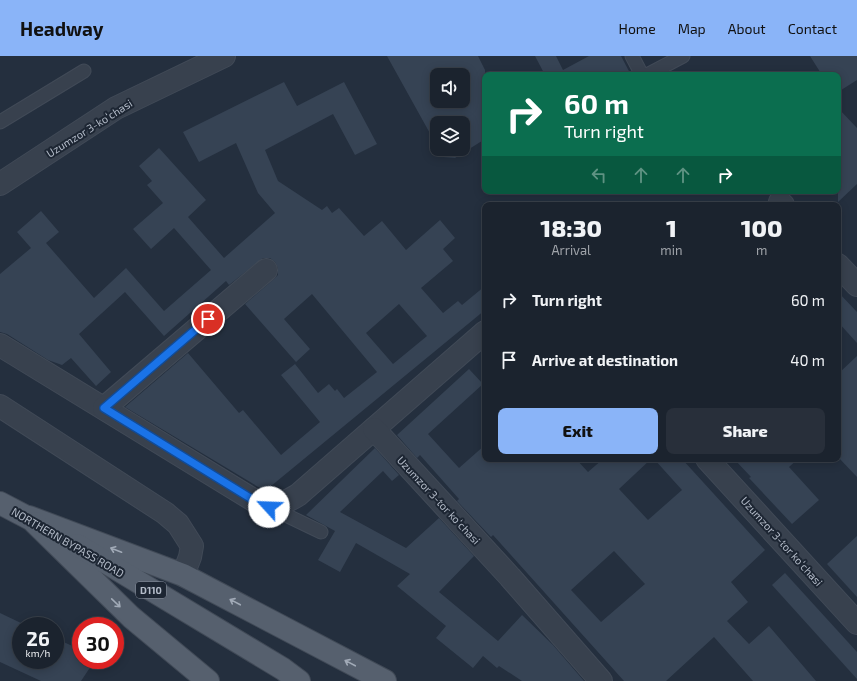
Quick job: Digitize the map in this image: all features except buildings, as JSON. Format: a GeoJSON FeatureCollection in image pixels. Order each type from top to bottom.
{"type":"FeatureCollection","features":[{"type":"Feature","properties":{"kind":"main road","name":"NORTHERN BYPASS ROAD"},"geometry":{"type":"LineString","coordinates":[[0,503],[29,517],[283,669],[300,681]]}},
{"type":"Feature","properties":{"kind":"main road"},"geometry":{"type":"LineString","coordinates":[[29,517],[183,574],[384,681]]}},
{"type":"Feature","properties":{"kind":"main road"},"geometry":{"type":"LineString","coordinates":[[29,517],[131,617],[208,681]]}},
{"type":"Feature","properties":{"kind":"street","name":"Uzumzor 3-koʻchasi"},"geometry":{"type":"LineString","coordinates":[[0,184],[116,108],[224,56]]}},
{"type":"Feature","properties":{"kind":"street"},"geometry":{"type":"LineString","coordinates":[[841,268],[857,285]]}},
{"type":"Feature","properties":{"kind":"street"},"geometry":{"type":"LineString","coordinates":[[104,408],[266,270]]}},
{"type":"Feature","properties":{"kind":"street"},"geometry":{"type":"LineString","coordinates":[[0,345],[255,501],[269,507],[283,504],[298,495],[482,335]]}},
{"type":"Feature","properties":{"kind":"street"},"geometry":{"type":"LineString","coordinates":[[0,406],[165,513],[178,524],[192,546],[190,557],[183,574]]}},
{"type":"Feature","properties":{"kind":"street","name":"Uzumzor 3-tor koʻchasi"},"geometry":{"type":"LineString","coordinates":[[374,429],[510,577],[602,681]]}},
{"type":"Feature","properties":{"kind":"street","name":"Uzumzor 3-tor koʻchasi"},"geometry":{"type":"LineString","coordinates":[[710,462],[857,623]]}},
{"type":"Feature","properties":{"kind":"lane"},"geometry":{"type":"LineString","coordinates":[[632,56],[640,72]]}},
{"type":"Feature","properties":{"kind":"lane"},"geometry":{"type":"LineString","coordinates":[[654,72],[684,56]]}},
{"type":"Feature","properties":{"kind":"lane"},"geometry":{"type":"LineString","coordinates":[[0,122],[84,70]]}},
{"type":"Feature","properties":{"kind":"lane"},"geometry":{"type":"LineString","coordinates":[[269,507],[321,532]]}},
{"type":"Feature","properties":{"kind":"route"},"geometry":{"type":"LineString","coordinates":[[208,319],[104,408],[255,501],[269,507]]}}]}
